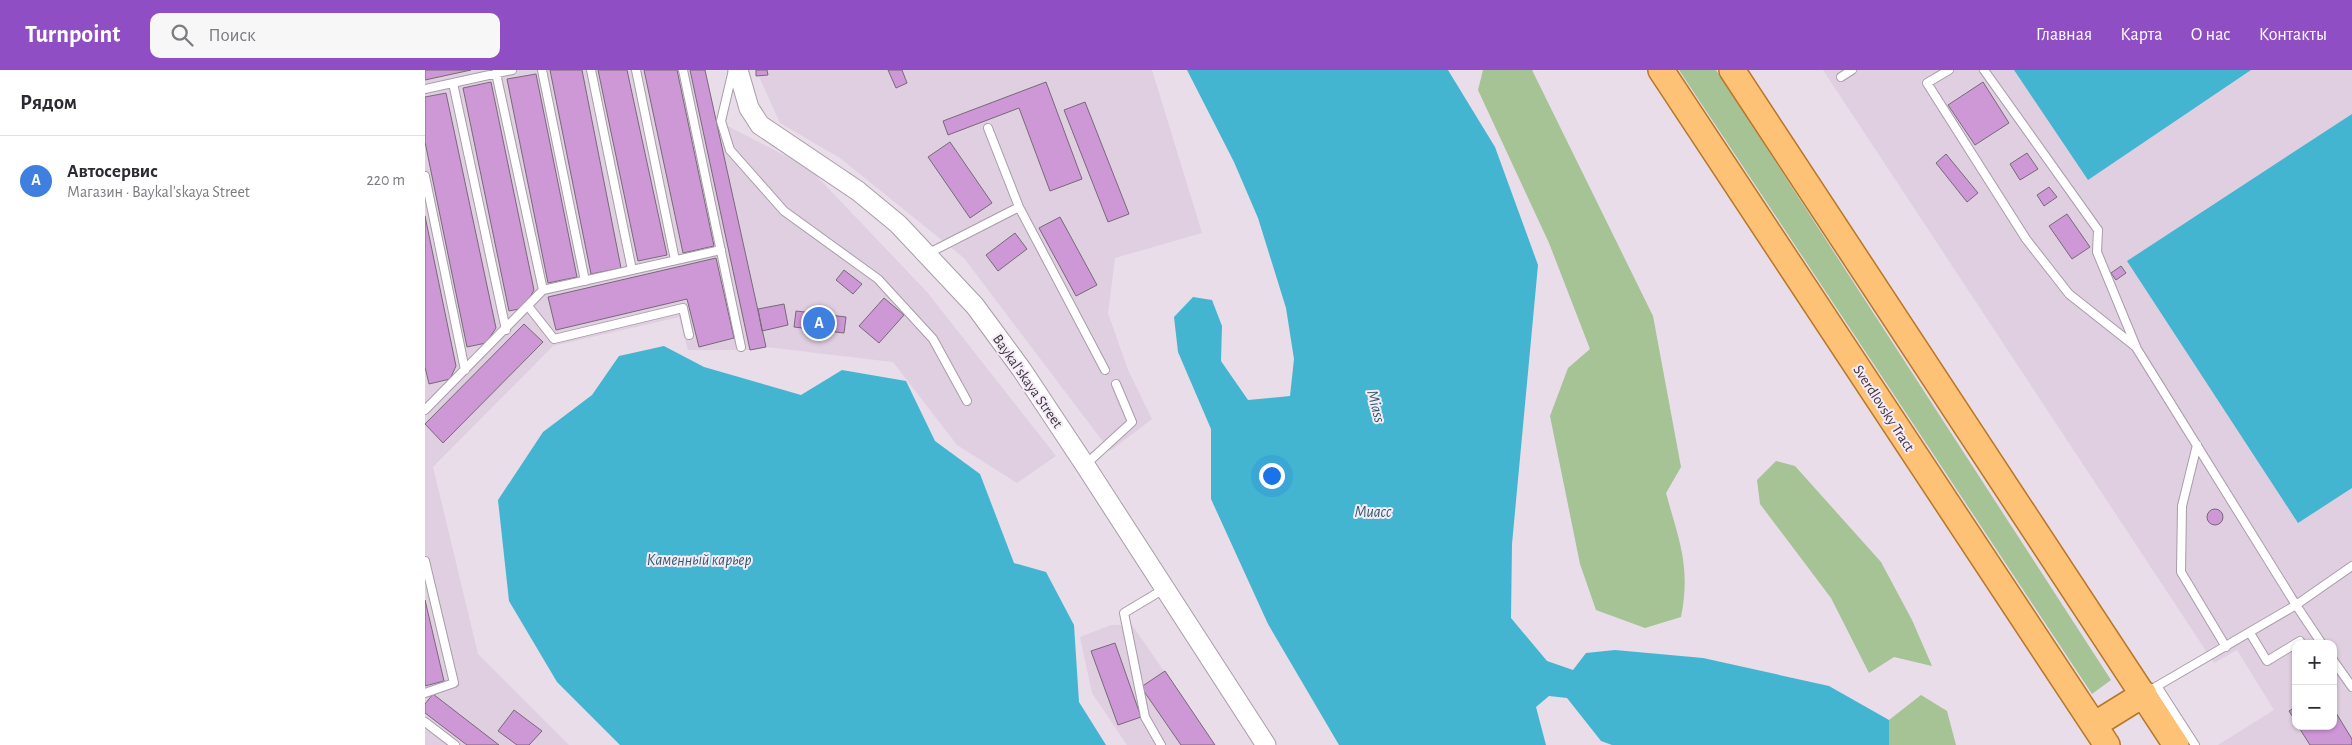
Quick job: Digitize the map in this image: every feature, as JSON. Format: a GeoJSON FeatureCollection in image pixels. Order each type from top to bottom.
{"type":"FeatureCollection","features":[{"type":"Feature","properties":{"kind":"main road","name":"Sverdlovsky Tract"},"geometry":{"type":"LineString","coordinates":[[1661,70],[2101,735]]}},
{"type":"Feature","properties":{"kind":"main road"},"geometry":{"type":"LineString","coordinates":[[1732,70],[2151,690],[2176,745]]}},
{"type":"Feature","properties":{"kind":"main road"},"geometry":{"type":"LineString","coordinates":[[2101,735],[2151,690]]}},
{"type":"Feature","properties":{"kind":"street","name":"Baykal'skaya Street"},"geometry":{"type":"LineString","coordinates":[[738,70],[749,108],[760,125],[858,191],[898,224],[975,306],[1022,370],[1085,465],[1265,745]]}},
{"type":"Feature","properties":{"kind":"lane"},"geometry":{"type":"LineString","coordinates":[[425,89],[512,70]]}},
{"type":"Feature","properties":{"kind":"lane"},"geometry":{"type":"LineString","coordinates":[[542,70],[585,281]]}},
{"type":"Feature","properties":{"kind":"lane"},"geometry":{"type":"LineString","coordinates":[[591,70],[631,270]]}},
{"type":"Feature","properties":{"kind":"lane"},"geometry":{"type":"LineString","coordinates":[[636,70],[675,260]]}},
{"type":"Feature","properties":{"kind":"lane"},"geometry":{"type":"LineString","coordinates":[[683,70],[741,347]]}},
{"type":"Feature","properties":{"kind":"lane"},"geometry":{"type":"LineString","coordinates":[[733,70],[721,121],[730,150],[784,211],[878,279],[933,338],[967,401]]}},
{"type":"Feature","properties":{"kind":"lane"},"geometry":{"type":"LineString","coordinates":[[1841,77],[1852,70]]}},
{"type":"Feature","properties":{"kind":"lane"},"geometry":{"type":"LineString","coordinates":[[1949,70],[1927,83],[2026,238],[2069,294],[2137,349]]}},
{"type":"Feature","properties":{"kind":"lane"},"geometry":{"type":"LineString","coordinates":[[1984,70],[2098,230],[2097,252],[2137,349],[2319,640]]}},
{"type":"Feature","properties":{"kind":"lane"},"geometry":{"type":"LineString","coordinates":[[496,73],[543,290]]}},
{"type":"Feature","properties":{"kind":"lane"},"geometry":{"type":"LineString","coordinates":[[453,83],[506,330]]}},
{"type":"Feature","properties":{"kind":"lane"},"geometry":{"type":"LineString","coordinates":[[988,128],[1019,207],[1105,370]]}},
{"type":"Feature","properties":{"kind":"lane"},"geometry":{"type":"LineString","coordinates":[[425,176],[465,370]]}},
{"type":"Feature","properties":{"kind":"lane"},"geometry":{"type":"LineString","coordinates":[[927,254],[1019,207]]}},
{"type":"Feature","properties":{"kind":"lane"},"geometry":{"type":"LineString","coordinates":[[425,407],[506,330],[543,290],[721,250]]}},
{"type":"Feature","properties":{"kind":"lane"},"geometry":{"type":"LineString","coordinates":[[528,306],[554,338],[683,308],[689,335]]}},
{"type":"Feature","properties":{"kind":"lane"},"geometry":{"type":"LineString","coordinates":[[1085,465],[1132,422],[1116,384]]}},
{"type":"Feature","properties":{"kind":"lane"},"geometry":{"type":"LineString","coordinates":[[2197,445],[2182,506],[2181,572],[2225,647]]}},
{"type":"Feature","properties":{"kind":"lane"},"geometry":{"type":"LineString","coordinates":[[425,560],[454,684],[425,693]]}},
{"type":"Feature","properties":{"kind":"lane"},"geometry":{"type":"LineString","coordinates":[[2195,745],[2151,690],[2296,605],[2352,566]]}},
{"type":"Feature","properties":{"kind":"lane"},"geometry":{"type":"LineString","coordinates":[[1161,745],[1145,717],[1124,614],[1163,589]]}},
{"type":"Feature","properties":{"kind":"lane"},"geometry":{"type":"LineString","coordinates":[[2249,633],[2267,662],[2292,646]]}},
{"type":"Feature","properties":{"kind":"lane"},"geometry":{"type":"LineString","coordinates":[[2337,666],[2352,687]]}},
{"type":"Feature","properties":{"kind":"lane"},"geometry":{"type":"LineString","coordinates":[[425,722],[455,745]]}},
{"type":"Feature","properties":{"kind":"shaded area"},"geometry":{"type":"Polygon","coordinates":[[[425,70],[705,70],[716,120],[809,168],[927,292],[1056,456],[1017,483],[957,445],[893,362],[766,347],[750,350],[688,350],[679,317],[553,346],[433,467],[478,654],[569,745],[425,745],[425,70]]]}},
{"type":"Feature","properties":{"kind":"shaded area"},"geometry":{"type":"Polygon","coordinates":[[[756,70],[1152,70],[1202,233],[1115,258],[1108,313],[1128,370],[1152,419],[1110,451],[964,258],[840,158],[780,123],[756,70]]]}},
{"type":"Feature","properties":{"kind":"shaded area"},"geometry":{"type":"Polygon","coordinates":[[[1823,70],[2352,70],[2352,745],[2218,745],[2274,710],[2237,650],[2214,663],[1823,70]]]}},
{"type":"Feature","properties":{"kind":"shaded area"},"geometry":{"type":"Polygon","coordinates":[[[1111,625],[1132,625],[1215,745],[1127,745],[1092,693],[1080,637],[1111,625]]]}},
{"type":"Feature","properties":{"kind":"green space"},"geometry":{"type":"Polygon","coordinates":[[[1483,70],[1532,70],[1653,316],[1681,467],[1666,493],[1679,540],[1684,568],[1685,583],[1681,617],[1645,628],[1596,610],[1580,564],[1550,416],[1568,368],[1590,349],[1549,243],[1478,90],[1483,70]]]}},
{"type":"Feature","properties":{"kind":"green space"},"geometry":{"type":"Polygon","coordinates":[[[1679,70],[1716,70],[2111,680],[2092,694],[1679,70]]]}},
{"type":"Feature","properties":{"kind":"green space"},"geometry":{"type":"Polygon","coordinates":[[[1776,461],[1795,466],[1881,562],[1912,620],[1932,666],[1894,657],[1869,673],[1831,598],[1760,504],[1757,480],[1776,461]]]}},
{"type":"Feature","properties":{"kind":"green space"},"geometry":{"type":"Polygon","coordinates":[[[1921,695],[1947,711],[1956,745],[1889,745],[1889,720],[1921,695]]]}},
{"type":"Feature","properties":{"kind":"water","name":"Миасс"},"geometry":{"type":"Polygon","coordinates":[[[1187,70],[1448,70],[1495,147],[1538,265],[1512,544],[1511,618],[1547,661],[1573,670],[1586,653],[1615,650],[1703,658],[1829,686],[1889,720],[1889,745],[1612,745],[1601,741],[1567,698],[1549,696],[1536,707],[1546,745],[1339,745],[1268,624],[1211,499],[1211,429],[1178,352],[1174,317],[1193,297],[1212,300],[1222,326],[1221,361],[1248,400],[1290,396],[1294,359],[1286,308],[1258,218],[1234,162],[1187,70]]]}},
{"type":"Feature","properties":{"kind":"water"},"geometry":{"type":"Polygon","coordinates":[[[2014,70],[2251,70],[2088,180],[2014,70]]]}},
{"type":"Feature","properties":{"kind":"water"},"geometry":{"type":"Polygon","coordinates":[[[2352,114],[2352,488],[2298,523],[2127,261],[2352,114]]]}},
{"type":"Feature","properties":{"kind":"water","name":"Каменный карьер"},"geometry":{"type":"Polygon","coordinates":[[[664,346],[704,367],[801,395],[842,370],[906,381],[935,441],[980,474],[1014,563],[1046,572],[1074,625],[1079,702],[1106,745],[620,745],[557,682],[509,601],[498,500],[543,432],[592,395],[619,356],[664,346]]]}},
{"type":"Feature","properties":{"kind":"building"},"geometry":{"type":"Polygon","coordinates":[[[425,70],[471,70],[425,80],[425,70]]]}},
{"type":"Feature","properties":{"kind":"building"},"geometry":{"type":"Polygon","coordinates":[[[550,70],[582,70],[621,268],[591,274],[550,70]]]}},
{"type":"Feature","properties":{"kind":"building"},"geometry":{"type":"Polygon","coordinates":[[[598,70],[627,70],[667,255],[638,261],[598,70]]]}},
{"type":"Feature","properties":{"kind":"building"},"geometry":{"type":"Polygon","coordinates":[[[644,70],[677,70],[714,246],[683,253],[644,70]]]}},
{"type":"Feature","properties":{"kind":"building"},"geometry":{"type":"Polygon","coordinates":[[[690,70],[705,70],[766,347],[750,350],[690,70]]]}},
{"type":"Feature","properties":{"kind":"building"},"geometry":{"type":"Polygon","coordinates":[[[756,70],[767,70],[768,75],[756,76],[756,70]]]}},
{"type":"Feature","properties":{"kind":"building"},"geometry":{"type":"Polygon","coordinates":[[[888,70],[902,70],[907,83],[896,88],[888,70]]]}},
{"type":"Feature","properties":{"kind":"building"},"geometry":{"type":"Polygon","coordinates":[[[536,74],[577,277],[548,283],[507,79],[536,74]]]}},
{"type":"Feature","properties":{"kind":"building"},"geometry":{"type":"Polygon","coordinates":[[[491,82],[534,290],[524,308],[509,311],[463,88],[491,82]]]}},
{"type":"Feature","properties":{"kind":"building"},"geometry":{"type":"Polygon","coordinates":[[[1046,82],[1082,179],[1050,191],[1019,108],[948,135],[943,121],[1046,82]]]}},
{"type":"Feature","properties":{"kind":"building"},"geometry":{"type":"Polygon","coordinates":[[[1983,82],[2009,123],[1975,145],[1948,105],[1983,82]]]}},
{"type":"Feature","properties":{"kind":"building"},"geometry":{"type":"Polygon","coordinates":[[[446,93],[496,328],[486,343],[467,347],[425,142],[425,97],[446,93]]]}},
{"type":"Feature","properties":{"kind":"building"},"geometry":{"type":"Polygon","coordinates":[[[1085,102],[1129,214],[1108,222],[1064,110],[1085,102]]]}},
{"type":"Feature","properties":{"kind":"building"},"geometry":{"type":"Polygon","coordinates":[[[950,142],[992,203],[970,218],[928,157],[950,142]]]}},
{"type":"Feature","properties":{"kind":"building"},"geometry":{"type":"Polygon","coordinates":[[[2027,153],[2038,169],[2020,180],[2010,164],[2027,153]]]}},
{"type":"Feature","properties":{"kind":"building"},"geometry":{"type":"Polygon","coordinates":[[[1946,154],[1978,193],[1967,202],[1936,163],[1946,154]]]}},
{"type":"Feature","properties":{"kind":"building"},"geometry":{"type":"Polygon","coordinates":[[[2049,187],[2057,197],[2044,206],[2037,195],[2049,187]]]}},
{"type":"Feature","properties":{"kind":"building"},"geometry":{"type":"Polygon","coordinates":[[[2067,214],[2090,247],[2072,259],[2049,226],[2067,214]]]}},
{"type":"Feature","properties":{"kind":"building"},"geometry":{"type":"Polygon","coordinates":[[[425,216],[456,366],[450,379],[429,384],[425,367],[425,216]]]}},
{"type":"Feature","properties":{"kind":"building"},"geometry":{"type":"Polygon","coordinates":[[[1060,217],[1097,285],[1076,296],[1039,228],[1060,217]]]}},
{"type":"Feature","properties":{"kind":"building"},"geometry":{"type":"Polygon","coordinates":[[[1015,233],[1027,249],[998,271],[986,255],[1015,233]]]}},
{"type":"Feature","properties":{"kind":"building"},"geometry":{"type":"Polygon","coordinates":[[[716,258],[734,338],[699,347],[687,299],[556,330],[548,297],[716,258]]]}},
{"type":"Feature","properties":{"kind":"building"},"geometry":{"type":"Polygon","coordinates":[[[2121,266],[2126,273],[2116,280],[2111,273],[2121,266]]]}},
{"type":"Feature","properties":{"kind":"building"},"geometry":{"type":"Polygon","coordinates":[[[844,270],[862,284],[853,294],[836,280],[844,270]]]}},
{"type":"Feature","properties":{"kind":"building"},"geometry":{"type":"Polygon","coordinates":[[[884,298],[904,315],[879,343],[859,326],[884,298]]]}},
{"type":"Feature","properties":{"kind":"building"},"geometry":{"type":"Polygon","coordinates":[[[784,304],[788,325],[762,331],[758,309],[784,304]]]}},
{"type":"Feature","properties":{"kind":"building"},"geometry":{"type":"Polygon","coordinates":[[[796,311],[846,317],[844,333],[794,327],[796,311]]]}},
{"type":"Feature","properties":{"kind":"building"},"geometry":{"type":"Polygon","coordinates":[[[524,324],[543,342],[443,443],[425,424],[524,324]]]}},
{"type":"Feature","properties":{"kind":"building"},"geometry":{"type":"Polygon","coordinates":[[[2212,509],[2218,509],[2223,514],[2221,523],[2212,525],[2207,520],[2207,514],[2212,509]]]}},
{"type":"Feature","properties":{"kind":"building"},"geometry":{"type":"Polygon","coordinates":[[[425,600],[444,681],[425,686],[425,600]]]}},
{"type":"Feature","properties":{"kind":"building"},"geometry":{"type":"Polygon","coordinates":[[[1115,643],[1141,717],[1118,725],[1091,651],[1115,643]]]}},
{"type":"Feature","properties":{"kind":"building"},"geometry":{"type":"Polygon","coordinates":[[[1165,671],[1215,745],[1181,745],[1141,687],[1165,671]]]}},
{"type":"Feature","properties":{"kind":"building"},"geometry":{"type":"Polygon","coordinates":[[[433,694],[499,745],[467,745],[425,713],[425,704],[433,694]]]}},
{"type":"Feature","properties":{"kind":"building"},"geometry":{"type":"Polygon","coordinates":[[[514,710],[542,731],[529,745],[517,745],[498,731],[514,710]]]}},
{"type":"Feature","properties":{"kind":"building"},"geometry":{"type":"Polygon","coordinates":[[[2337,715],[2352,739],[2352,745],[2310,745],[2301,730],[2337,730],[2337,715]]]}},
{"type":"Feature","properties":{"kind":"place","name":"Автосервис"},"geometry":{"type":"Point","coordinates":[819,323]}},
{"type":"Feature","properties":{"kind":"water label","name":"Miass"},"geometry":{"type":"Point","coordinates":[1377,406]}}]}
